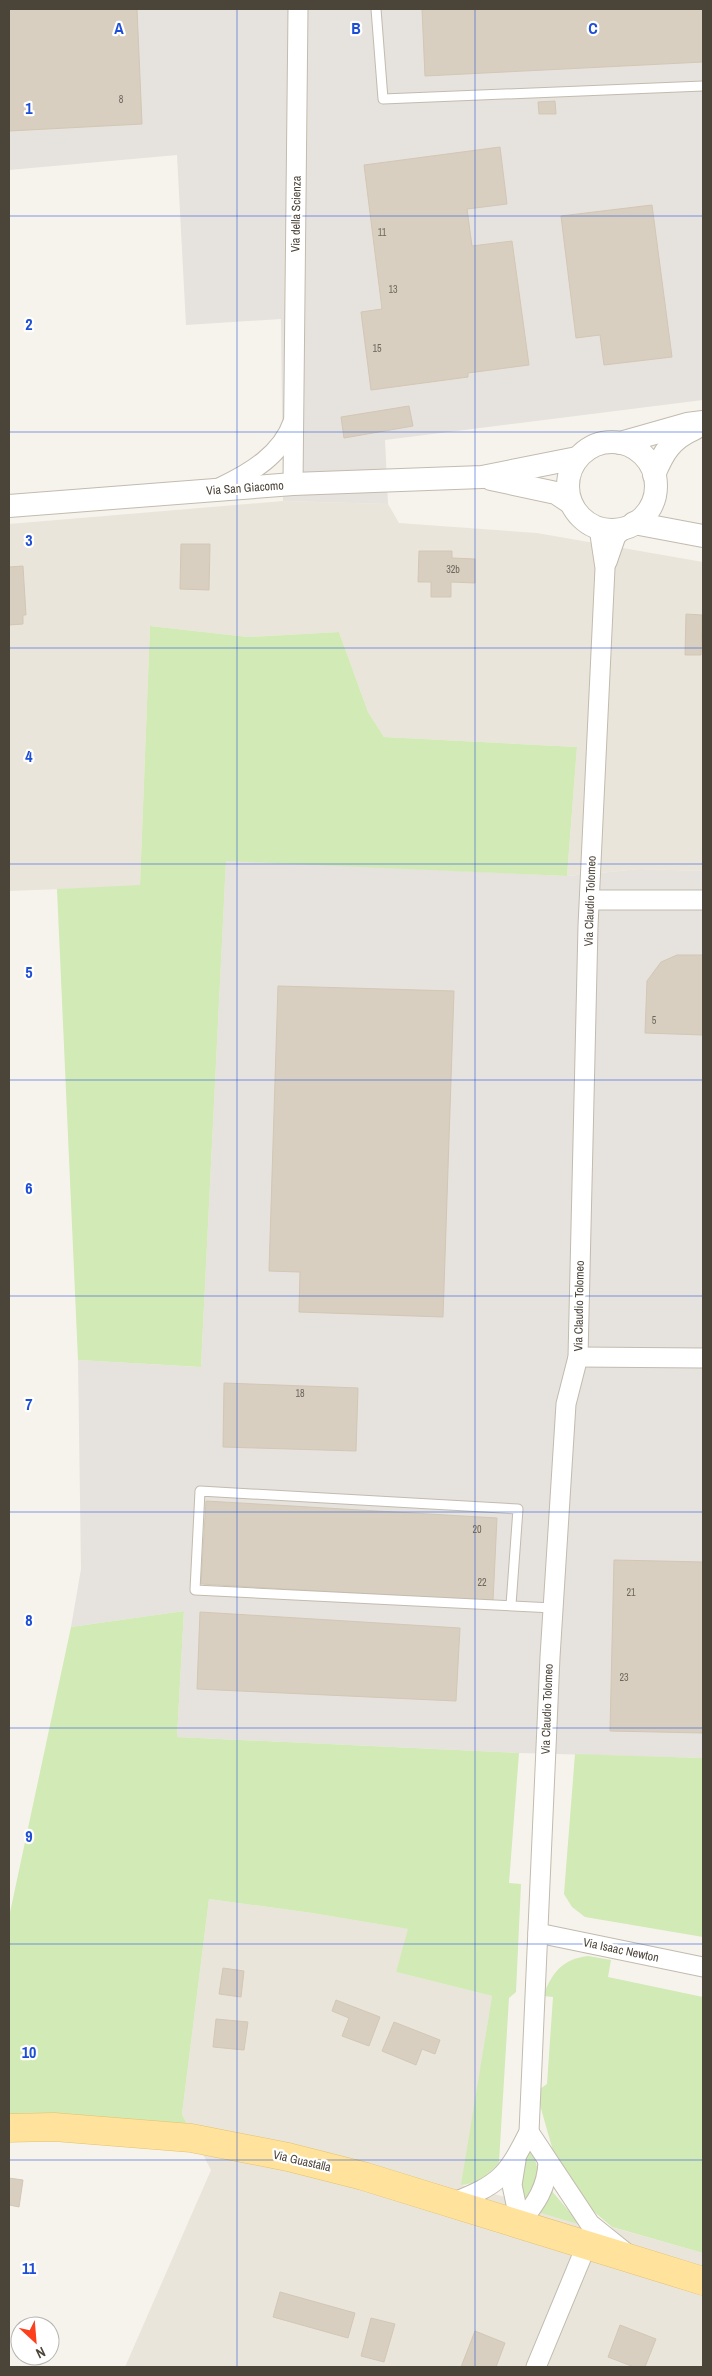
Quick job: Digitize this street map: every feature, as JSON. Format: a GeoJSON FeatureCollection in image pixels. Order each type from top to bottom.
{"type":"FeatureCollection","features":[{"type":"Feature","properties":{"kind":"main road","name":"Via Guastalla"},"geometry":{"type":"LineString","coordinates":[[9,2128],[54,2128],[192,2138],[288,2157],[363,2176],[703,2281]]}},
{"type":"Feature","properties":{"kind":"street","name":"Via della Scienza"},"geometry":{"type":"LineString","coordinates":[[293,484],[298,9]]}},
{"type":"Feature","properties":{"kind":"street","name":"Via della Scienza"},"geometry":{"type":"LineString","coordinates":[[214,491],[246,475],[273,454],[289,433],[294,418]]}},
{"type":"Feature","properties":{"kind":"street"},"geometry":{"type":"LineString","coordinates":[[693,534],[630,525],[608,530],[599,528],[582,519],[571,503],[568,480],[578,458],[593,446],[602,443],[620,443],[688,424],[703,424]]}},
{"type":"Feature","properties":{"kind":"street"},"geometry":{"type":"LineString","coordinates":[[630,525],[647,511],[664,450],[686,432],[703,424]]}},
{"type":"Feature","properties":{"kind":"street"},"geometry":{"type":"LineString","coordinates":[[620,443],[642,454],[660,507],[693,534]]}},
{"type":"Feature","properties":{"kind":"street","name":"Via San Giacomo"},"geometry":{"type":"LineString","coordinates":[[9,506],[293,484],[482,476],[578,458]]}},
{"type":"Feature","properties":{"kind":"street","name":"Via San Giacomo"},"geometry":{"type":"LineString","coordinates":[[482,476],[556,494],[571,503]]}},
{"type":"Feature","properties":{"kind":"street","name":"Via Claudio Tolomeo"},"geometry":{"type":"LineString","coordinates":[[605,568],[616,536],[630,525]]}},
{"type":"Feature","properties":{"kind":"street","name":"Via Claudio Tolomeo"},"geometry":{"type":"LineString","coordinates":[[529,2132],[553,1608],[566,1404],[578,1356],[590,900],[605,568],[599,528]]}},
{"type":"Feature","properties":{"kind":"street"},"geometry":{"type":"LineString","coordinates":[[590,900],[703,900]]}},
{"type":"Feature","properties":{"kind":"street"},"geometry":{"type":"LineString","coordinates":[[578,1356],[703,1358]]}},
{"type":"Feature","properties":{"kind":"street","name":"Via Isaac Newton"},"geometry":{"type":"LineString","coordinates":[[538,1932],[703,1967]]}},
{"type":"Feature","properties":{"kind":"street"},"geometry":{"type":"LineString","coordinates":[[452,2203],[491,2186],[505,2173],[518,2155],[529,2132]]}},
{"type":"Feature","properties":{"kind":"street"},"geometry":{"type":"LineString","coordinates":[[529,2132],[590,2224],[633,2258]]}},
{"type":"Feature","properties":{"kind":"street"},"geometry":{"type":"LineString","coordinates":[[518,2155],[512,2185],[520,2223]]}},
{"type":"Feature","properties":{"kind":"street"},"geometry":{"type":"LineString","coordinates":[[520,2223],[543,2192],[547,2179],[548,2162]]}},
{"type":"Feature","properties":{"kind":"street"},"geometry":{"type":"LineString","coordinates":[[536,2367],[587,2244]]}},
{"type":"Feature","properties":{"kind":"lane"},"geometry":{"type":"LineString","coordinates":[[376,9],[383,99],[703,86]]}},
{"type":"Feature","properties":{"kind":"lane"},"geometry":{"type":"LineString","coordinates":[[511,1605],[518,1509],[200,1491],[196,1590],[553,1608]]}},
{"type":"Feature","properties":{"kind":"shaded area"},"geometry":{"type":"Polygon","coordinates":[[[9,9],[703,9],[703,400],[385,440],[388,504],[283,501],[281,319],[186,325],[177,155],[9,170],[9,9]]]}},
{"type":"Feature","properties":{"kind":"shaded area"},"geometry":{"type":"Polygon","coordinates":[[[283,501],[388,504],[399,523],[537,533],[703,562],[703,871],[640,869],[567,876],[577,747],[384,737],[368,712],[339,632],[248,637],[150,626],[140,886],[9,891],[9,524],[283,501]]]}},
{"type":"Feature","properties":{"kind":"shaded area"},"geometry":{"type":"Polygon","coordinates":[[[226,860],[567,876],[640,869],[703,871],[703,1758],[519,1753],[177,1737],[184,1611],[71,1627],[81,1569],[78,1360],[201,1367],[226,860]]]}},
{"type":"Feature","properties":{"kind":"shaded area"},"geometry":{"type":"Polygon","coordinates":[[[209,1899],[409,1929],[396,1972],[492,1996],[462,2185],[703,2253],[703,2367],[125,2367],[211,2170],[182,2114],[209,1899]]]}},
{"type":"Feature","properties":{"kind":"green space"},"geometry":{"type":"Polygon","coordinates":[[[150,626],[248,637],[339,632],[368,712],[384,737],[577,747],[567,876],[226,861],[201,1367],[78,1360],[57,889],[140,885],[150,626]]]}},
{"type":"Feature","properties":{"kind":"green space"},"geometry":{"type":"Polygon","coordinates":[[[184,1611],[177,1737],[519,1753],[509,1883],[521,1884],[516,1992],[509,1998],[499,2162],[477,2181],[461,2185],[492,1996],[396,1972],[408,1929],[312,1913],[209,1899],[182,2114],[190,2130],[9,2126],[9,1917],[71,1627],[184,1611]]]}},
{"type":"Feature","properties":{"kind":"green space"},"geometry":{"type":"Polygon","coordinates":[[[575,1754],[703,1758],[703,1937],[585,1917],[572,1907],[564,1894],[575,1754]]]}},
{"type":"Feature","properties":{"kind":"green space"},"geometry":{"type":"Polygon","coordinates":[[[588,1956],[611,1960],[608,1977],[703,1997],[703,2253],[612,2227],[585,2204],[555,2158],[540,2105],[540,2089],[547,2084],[553,1997],[543,1996],[550,1980],[559,1969],[571,1960],[588,1956]]]}},
{"type":"Feature","properties":{"kind":"green space"},"geometry":{"type":"Polygon","coordinates":[[[527,2151],[531,2151],[535,2159],[538,2178],[533,2190],[524,2202],[520,2198],[527,2151]]]}},
{"type":"Feature","properties":{"kind":"green space"},"geometry":{"type":"Polygon","coordinates":[[[551,2190],[578,2222],[578,2224],[538,2212],[551,2190]]]}},
{"type":"Feature","properties":{"kind":"building"},"geometry":{"type":"Polygon","coordinates":[[[9,9],[137,9],[142,124],[9,131],[9,9]]]}},
{"type":"Feature","properties":{"kind":"building"},"geometry":{"type":"Polygon","coordinates":[[[422,9],[703,9],[703,62],[425,76],[422,9]]]}},
{"type":"Feature","properties":{"kind":"building"},"geometry":{"type":"Polygon","coordinates":[[[555,101],[556,114],[539,114],[538,102],[555,101]]]}},
{"type":"Feature","properties":{"kind":"building"},"geometry":{"type":"Polygon","coordinates":[[[500,147],[507,204],[467,209],[472,246],[512,241],[529,365],[468,373],[468,377],[371,390],[361,312],[382,309],[364,165],[500,147]]]}},
{"type":"Feature","properties":{"kind":"building"},"geometry":{"type":"Polygon","coordinates":[[[652,205],[672,357],[604,365],[600,335],[576,338],[561,216],[652,205]]]}},
{"type":"Feature","properties":{"kind":"building"},"geometry":{"type":"Polygon","coordinates":[[[409,406],[413,426],[344,438],[341,417],[409,406]]]}},
{"type":"Feature","properties":{"kind":"building"},"geometry":{"type":"Polygon","coordinates":[[[181,544],[210,544],[209,590],[180,589],[181,544]]]}},
{"type":"Feature","properties":{"kind":"building"},"geometry":{"type":"Polygon","coordinates":[[[419,551],[452,551],[452,558],[475,559],[475,583],[451,582],[451,597],[431,597],[431,582],[418,582],[419,551]]]}},
{"type":"Feature","properties":{"kind":"building"},"geometry":{"type":"Polygon","coordinates":[[[23,566],[26,615],[23,615],[23,624],[9,625],[9,567],[23,566]]]}},
{"type":"Feature","properties":{"kind":"building"},"geometry":{"type":"Polygon","coordinates":[[[686,614],[702,615],[701,655],[685,655],[686,614]]]}},
{"type":"Feature","properties":{"kind":"building"},"geometry":{"type":"Polygon","coordinates":[[[677,955],[703,955],[703,1035],[645,1033],[647,981],[661,962],[677,955]]]}},
{"type":"Feature","properties":{"kind":"building"},"geometry":{"type":"Polygon","coordinates":[[[278,986],[454,991],[443,1317],[299,1312],[300,1272],[269,1271],[278,986]]]}},
{"type":"Feature","properties":{"kind":"building"},"geometry":{"type":"Polygon","coordinates":[[[224,1383],[358,1388],[356,1451],[223,1447],[224,1383]]]}},
{"type":"Feature","properties":{"kind":"building"},"geometry":{"type":"Polygon","coordinates":[[[206,1501],[497,1518],[493,1601],[201,1584],[206,1501]]]}},
{"type":"Feature","properties":{"kind":"building"},"geometry":{"type":"Polygon","coordinates":[[[614,1560],[703,1562],[703,1733],[610,1731],[614,1560]]]}},
{"type":"Feature","properties":{"kind":"building"},"geometry":{"type":"Polygon","coordinates":[[[200,1612],[460,1628],[456,1701],[197,1689],[200,1612]]]}},
{"type":"Feature","properties":{"kind":"building"},"geometry":{"type":"Polygon","coordinates":[[[223,1968],[244,1971],[241,1997],[219,1994],[223,1968]]]}},
{"type":"Feature","properties":{"kind":"building"},"geometry":{"type":"Polygon","coordinates":[[[336,2000],[380,2017],[369,2046],[342,2036],[349,2018],[332,2011],[336,2000]]]}},
{"type":"Feature","properties":{"kind":"building"},"geometry":{"type":"Polygon","coordinates":[[[216,2019],[248,2022],[244,2050],[213,2047],[216,2019]]]}},
{"type":"Feature","properties":{"kind":"building"},"geometry":{"type":"Polygon","coordinates":[[[394,2022],[440,2040],[435,2054],[422,2049],[416,2065],[382,2051],[394,2022]]]}},
{"type":"Feature","properties":{"kind":"building"},"geometry":{"type":"Polygon","coordinates":[[[9,2178],[23,2180],[19,2207],[9,2205],[9,2178]]]}},
{"type":"Feature","properties":{"kind":"building"},"geometry":{"type":"Polygon","coordinates":[[[280,2292],[355,2313],[348,2338],[273,2317],[280,2292]]]}},
{"type":"Feature","properties":{"kind":"building"},"geometry":{"type":"Polygon","coordinates":[[[371,2318],[395,2324],[384,2362],[361,2356],[371,2318]]]}},
{"type":"Feature","properties":{"kind":"building"},"geometry":{"type":"Polygon","coordinates":[[[620,2325],[656,2339],[645,2367],[634,2367],[608,2357],[620,2325]]]}},
{"type":"Feature","properties":{"kind":"building"},"geometry":{"type":"Polygon","coordinates":[[[475,2331],[505,2343],[496,2367],[461,2367],[475,2331]]]}}]}
